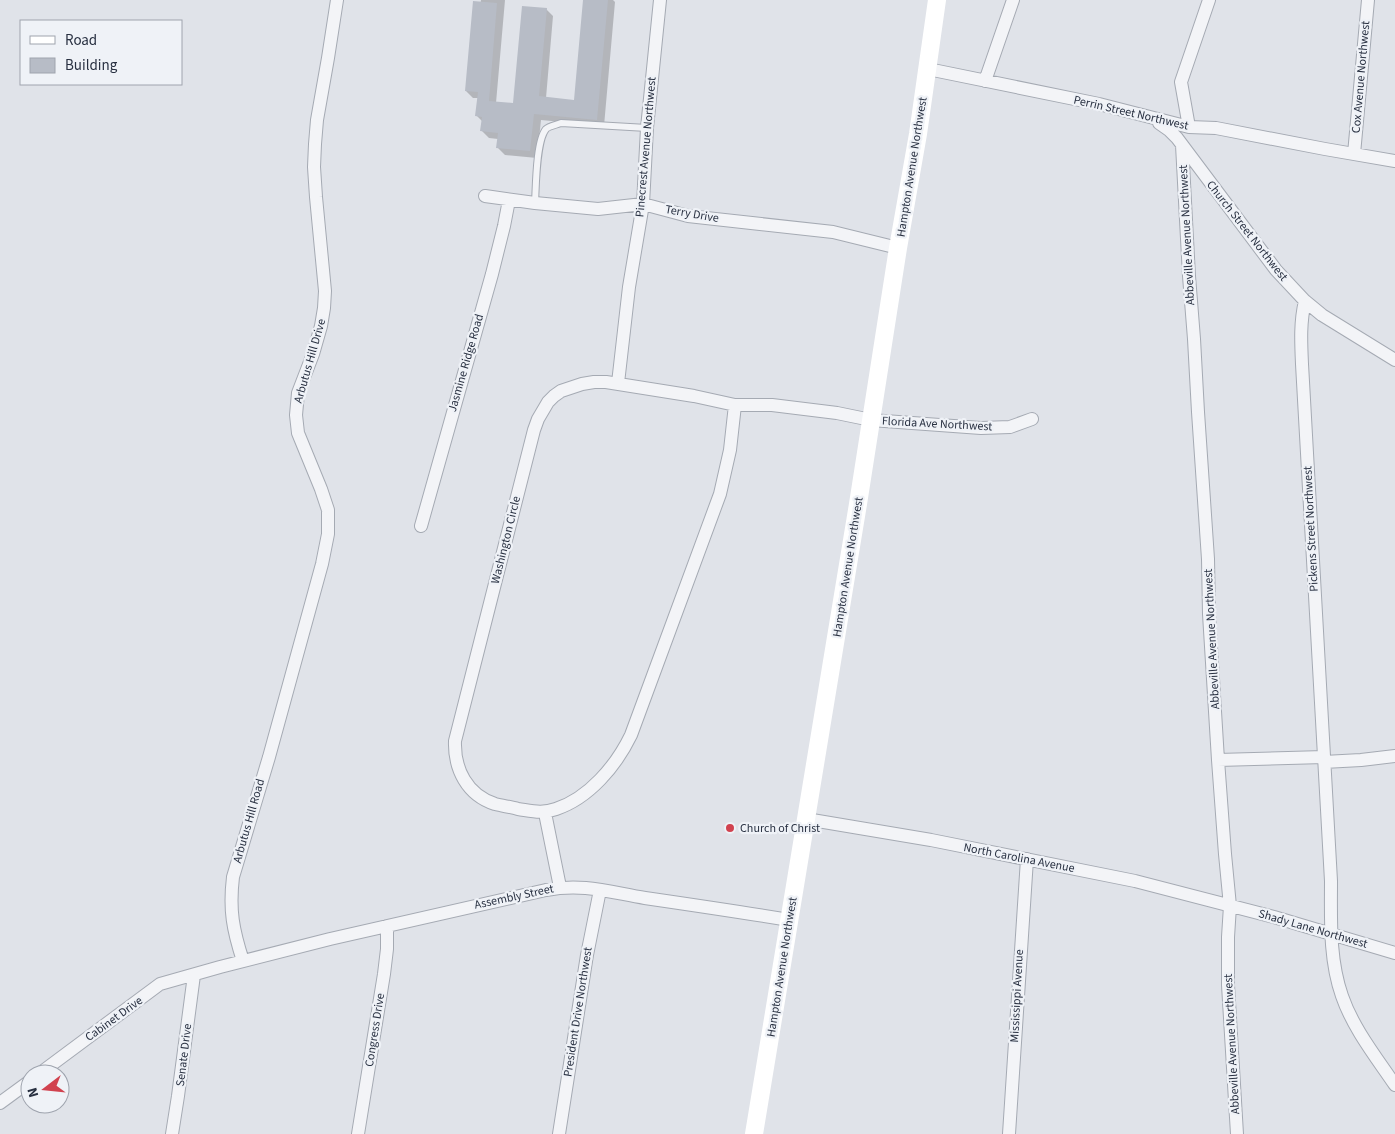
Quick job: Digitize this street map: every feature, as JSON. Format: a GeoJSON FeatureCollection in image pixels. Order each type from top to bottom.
{"type":"FeatureCollection","features":[{"type":"Feature","properties":{"kind":"street","name":"Arbutus Hill Drive"},"geometry":{"type":"LineString","coordinates":[[289,684],[322,564],[328,534],[328,510],[298,432],[296,415],[298,393],[313,354],[324,308],[325,291],[314,167],[317,120],[337,0]]}},
{"type":"Feature","properties":{"kind":"street","name":"Pinecrest Avenue Northwest"},"geometry":{"type":"LineString","coordinates":[[618,384],[629,287],[643,204],[647,128],[660,0]]}},
{"type":"Feature","properties":{"kind":"street","name":"Hampton Avenue Northwest"},"geometry":{"type":"LineString","coordinates":[[754,1134],[918,134],[937,0]]}},
{"type":"Feature","properties":{"kind":"street"},"geometry":{"type":"LineString","coordinates":[[985,81],[1013,0]]}},
{"type":"Feature","properties":{"kind":"street"},"geometry":{"type":"LineString","coordinates":[[1189,127],[1181,82],[1209,0]]}},
{"type":"Feature","properties":{"kind":"street","name":"Cox Avenue Northwest"},"geometry":{"type":"LineString","coordinates":[[1354,154],[1368,0]]}},
{"type":"Feature","properties":{"kind":"street","name":"Perrin Street Northwest"},"geometry":{"type":"LineString","coordinates":[[928,69],[1099,104],[1189,127],[1216,128],[1395,161]]}},
{"type":"Feature","properties":{"kind":"street","name":"Church Street Northwest"},"geometry":{"type":"LineString","coordinates":[[1140,115],[1160,124],[1173,134],[1276,270],[1305,301],[1333,323],[1395,360]]}},
{"type":"Feature","properties":{"kind":"street","name":"Abbeville Avenue Northwest"},"geometry":{"type":"LineString","coordinates":[[1182,145],[1208,559],[1209,614],[1218,760],[1230,906],[1228,985],[1237,1134]]}},
{"type":"Feature","properties":{"kind":"street","name":"Terry Drive"},"geometry":{"type":"LineString","coordinates":[[485,196],[598,209],[643,204],[688,216],[833,232],[898,248]]}},
{"type":"Feature","properties":{"kind":"street","name":"Jasmine Ridge Road"},"geometry":{"type":"LineString","coordinates":[[421,526],[492,274],[509,200]]}},
{"type":"Feature","properties":{"kind":"street","name":"Pickens Street Northwest"},"geometry":{"type":"LineString","coordinates":[[1305,301],[1301,333],[1302,364],[1331,881],[1331,935],[1338,980],[1345,1003],[1366,1043],[1395,1085]]}},
{"type":"Feature","properties":{"kind":"street","name":"Washington Circle"},"geometry":{"type":"LineString","coordinates":[[545,813],[495,804],[476,793],[459,771],[455,741],[534,430],[548,402],[561,391],[582,384],[606,382],[694,396],[735,405],[772,404],[871,420]]}},
{"type":"Feature","properties":{"kind":"street"},"geometry":{"type":"LineString","coordinates":[[560,887],[545,813],[570,803],[592,787],[617,760],[631,735],[720,494],[730,450],[735,405]]}},
{"type":"Feature","properties":{"kind":"street","name":"Florida Ave Northwest"},"geometry":{"type":"LineString","coordinates":[[871,420],[981,428],[1010,427],[1032,418]]}},
{"type":"Feature","properties":{"kind":"street","name":"Arbutus Hill Road"},"geometry":{"type":"LineString","coordinates":[[243,961],[232,924],[231,892],[233,877],[289,684]]}},
{"type":"Feature","properties":{"kind":"street"},"geometry":{"type":"LineString","coordinates":[[1218,760],[1361,760],[1395,756]]}},
{"type":"Feature","properties":{"kind":"street","name":"North Carolina Avenue"},"geometry":{"type":"LineString","coordinates":[[806,819],[931,840],[1135,881],[1230,906]]}},
{"type":"Feature","properties":{"kind":"street","name":"Mississippi Avenue"},"geometry":{"type":"LineString","coordinates":[[1009,1134],[1027,859]]}},
{"type":"Feature","properties":{"kind":"street","name":"Assembly Street"},"geometry":{"type":"LineString","coordinates":[[243,961],[560,887],[574,886],[789,920]]}},
{"type":"Feature","properties":{"kind":"street","name":"President Drive Northwest"},"geometry":{"type":"LineString","coordinates":[[558,1134],[587,956],[600,890]]}},
{"type":"Feature","properties":{"kind":"street","name":"Shady Lane Northwest"},"geometry":{"type":"LineString","coordinates":[[1230,906],[1395,953]]}},
{"type":"Feature","properties":{"kind":"street","name":"Congress Drive"},"geometry":{"type":"LineString","coordinates":[[358,1134],[384,974],[387,926]]}},
{"type":"Feature","properties":{"kind":"street","name":"Cabinet Drive"},"geometry":{"type":"LineString","coordinates":[[52,1064],[160,984],[243,961]]}},
{"type":"Feature","properties":{"kind":"street","name":"Senate Drive"},"geometry":{"type":"LineString","coordinates":[[172,1134],[194,975]]}},
{"type":"Feature","properties":{"kind":"street"},"geometry":{"type":"LineString","coordinates":[[0,1103],[20,1088]]}},
{"type":"Feature","properties":{"kind":"lane"},"geometry":{"type":"LineString","coordinates":[[535,203],[539,147],[542,134],[548,127],[561,124],[647,128]]}},
{"type":"Feature","properties":{"kind":"building"},"geometry":{"type":"Polygon","coordinates":[[[583,0],[608,0],[597,120],[534,114],[530,151],[496,148],[498,133],[480,131],[482,117],[475,116],[478,92],[465,91],[473,1],[497,3],[489,101],[513,103],[522,6],[547,8],[539,96],[574,100],[583,0]]]}},
{"type":"Feature","properties":{"kind":"place","name":"Church of Christ"},"geometry":{"type":"Point","coordinates":[730,828]}}]}
